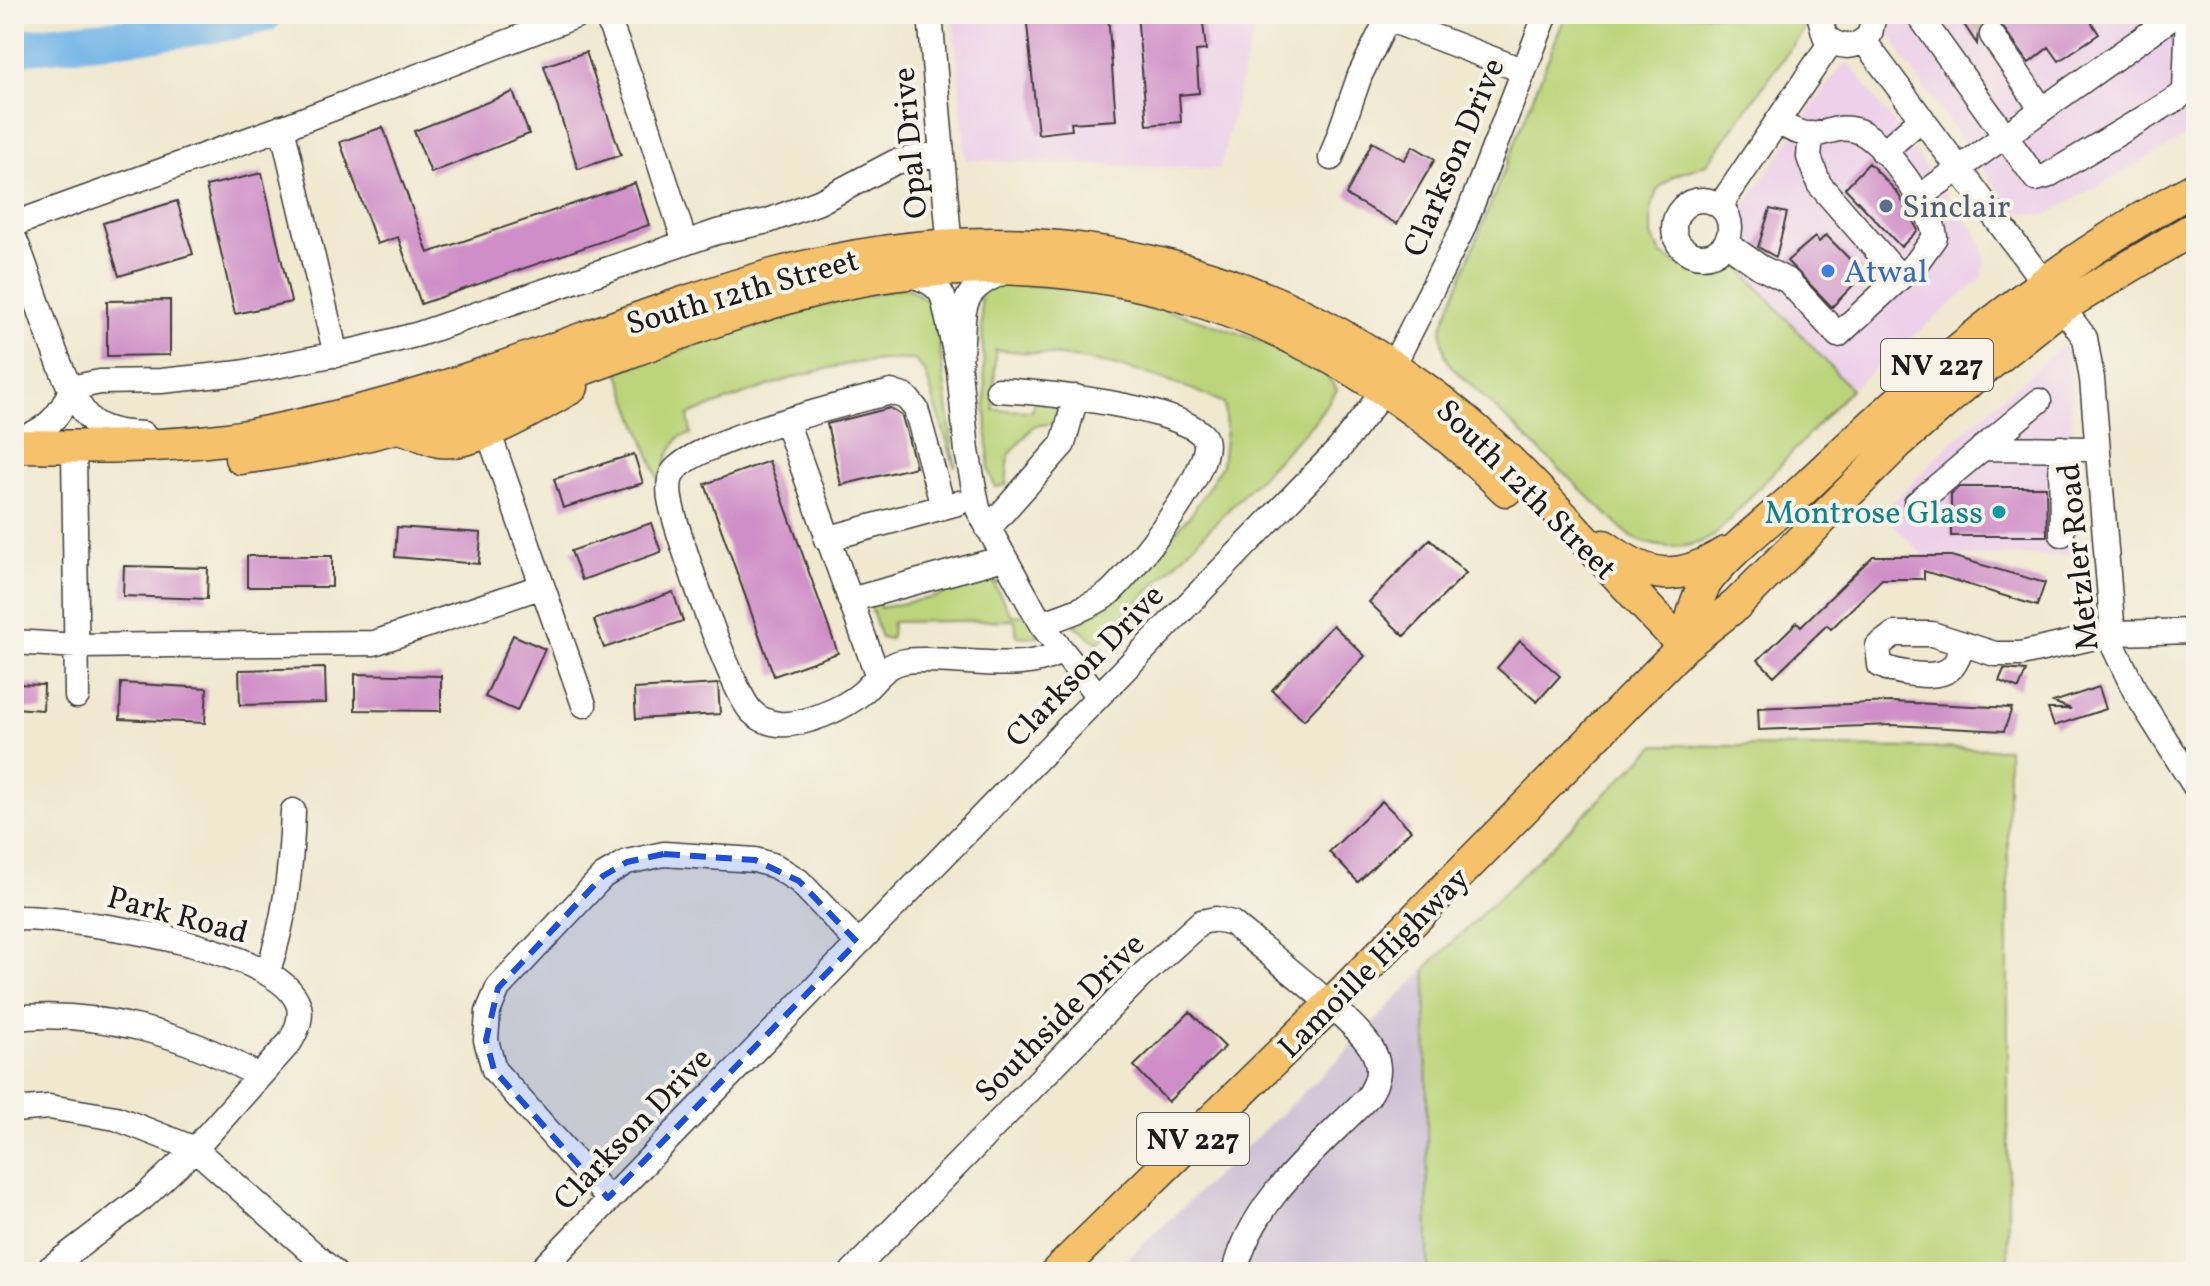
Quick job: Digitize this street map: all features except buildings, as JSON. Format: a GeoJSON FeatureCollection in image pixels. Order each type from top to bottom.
{"type":"FeatureCollection","features":[{"type":"Feature","properties":{"kind":"main road","name":"Lamoille Highway"},"geometry":{"type":"LineString","coordinates":[[1057,1272],[1329,1006],[1679,651],[1747,595],[1899,442],[2051,296],[2148,213],[2196,188]]}},
{"type":"Feature","properties":{"kind":"main road","name":"Lamoille Highway"},"geometry":{"type":"LineString","coordinates":[[1679,651],[1708,579],[1887,408],[2051,296],[2196,227]]}},
{"type":"Feature","properties":{"kind":"main road","name":"South 12th Street"},"geometry":{"type":"LineString","coordinates":[[14,465],[267,432],[381,405],[775,274],[854,256],[950,255],[1056,245],[1176,267],[1283,305],[1387,376],[1679,651]]}},
{"type":"Feature","properties":{"kind":"main road","name":"South 12th Street"},"geometry":{"type":"LineString","coordinates":[[14,443],[74,457],[244,458],[398,427],[518,392],[800,294],[902,273],[950,255],[1016,268],[1111,279],[1188,295],[1387,376],[1455,412],[1530,485],[1679,651]]}},
{"type":"Feature","properties":{"kind":"main road"},"geometry":{"type":"LineString","coordinates":[[398,427],[446,441],[488,431],[530,412],[579,382],[599,362]]}},
{"type":"Feature","properties":{"kind":"main road"},"geometry":{"type":"LineString","coordinates":[[1530,485],[1628,564],[1651,573],[1671,575],[1694,570],[1728,551],[1811,483]]}},
{"type":"Feature","properties":{"kind":"street"},"geometry":{"type":"LineString","coordinates":[[14,224],[581,14]]}},
{"type":"Feature","properties":{"kind":"street"},"geometry":{"type":"LineString","coordinates":[[606,14],[644,114],[685,243]]}},
{"type":"Feature","properties":{"kind":"street","name":"Opal Drive"},"geometry":{"type":"LineString","coordinates":[[930,14],[950,255]]}},
{"type":"Feature","properties":{"kind":"street","name":"Clarkson Drive"},"geometry":{"type":"LineString","coordinates":[[539,1272],[1339,449],[1371,408],[1462,230],[1546,14]]}},
{"type":"Feature","properties":{"kind":"street"},"geometry":{"type":"LineString","coordinates":[[1819,14],[1821,30],[1831,42],[1848,47],[1864,41],[1874,26],[1874,14]]}},
{"type":"Feature","properties":{"kind":"street"},"geometry":{"type":"LineString","coordinates":[[1918,14],[2032,177],[2042,179],[2185,91],[2188,14]]}},
{"type":"Feature","properties":{"kind":"street"},"geometry":{"type":"LineString","coordinates":[[1331,158],[1360,75],[1389,16],[1524,71]]}},
{"type":"Feature","properties":{"kind":"street"},"geometry":{"type":"LineString","coordinates":[[1919,197],[2164,18]]}},
{"type":"Feature","properties":{"kind":"street"},"geometry":{"type":"LineString","coordinates":[[1992,35],[2042,110]]}},
{"type":"Feature","properties":{"kind":"street","name":"Metzler Road"},"geometry":{"type":"LineString","coordinates":[[1864,41],[2085,338],[2112,633],[2124,671],[2196,788]]}},
{"type":"Feature","properties":{"kind":"street"},"geometry":{"type":"LineString","coordinates":[[1720,206],[1831,42]]}},
{"type":"Feature","properties":{"kind":"street"},"geometry":{"type":"LineString","coordinates":[[1883,152],[1922,118]]}},
{"type":"Feature","properties":{"kind":"street"},"geometry":{"type":"LineString","coordinates":[[1726,243],[1760,267],[1788,281],[1838,335],[1931,247],[1935,237],[1934,222],[1919,197],[1868,136],[1857,130],[1835,128],[1811,134],[1777,122]]}},
{"type":"Feature","properties":{"kind":"street"},"geometry":{"type":"LineString","coordinates":[[282,127],[336,355]]}},
{"type":"Feature","properties":{"kind":"street"},"geometry":{"type":"LineString","coordinates":[[1811,134],[1809,157],[1819,184],[1900,277]]}},
{"type":"Feature","properties":{"kind":"street"},"geometry":{"type":"LineString","coordinates":[[71,388],[100,382],[193,379],[336,355],[419,334],[685,243],[768,221],[819,202],[874,170],[942,153]]}},
{"type":"Feature","properties":{"kind":"street"},"geometry":{"type":"LineString","coordinates":[[1702,200],[1720,206],[1730,219],[1726,243],[1711,255],[1702,256],[1684,249],[1675,232],[1678,213],[1693,201],[1702,200]]}},
{"type":"Feature","properties":{"kind":"street"},"geometry":{"type":"LineString","coordinates":[[14,238],[71,388],[84,414],[96,424],[122,432],[267,432]]}},
{"type":"Feature","properties":{"kind":"street"},"geometry":{"type":"LineString","coordinates":[[959,370],[965,304],[970,291],[986,280],[1016,268]]}},
{"type":"Feature","properties":{"kind":"street"},"geometry":{"type":"LineString","coordinates":[[902,273],[925,279],[940,290],[959,370],[976,499],[988,529],[1041,624],[1098,696]]}},
{"type":"Feature","properties":{"kind":"street"},"geometry":{"type":"LineString","coordinates":[[14,443],[50,424],[64,409],[71,388]]}},
{"type":"Feature","properties":{"kind":"street"},"geometry":{"type":"LineString","coordinates":[[998,390],[1076,397],[1134,410],[1202,435],[1207,452],[1194,483],[1111,591],[1041,624]]}},
{"type":"Feature","properties":{"kind":"street"},"geometry":{"type":"LineString","coordinates":[[943,507],[916,409],[906,397],[891,392],[786,421],[710,448],[682,463],[672,474],[669,486],[675,517],[724,656],[752,712],[777,724],[789,724],[843,705],[865,691],[877,674],[905,661],[1034,662],[1061,651]]}},
{"type":"Feature","properties":{"kind":"street"},"geometry":{"type":"LineString","coordinates":[[988,529],[1063,444],[1076,397]]}},
{"type":"Feature","properties":{"kind":"street"},"geometry":{"type":"LineString","coordinates":[[1916,504],[2039,401]]}},
{"type":"Feature","properties":{"kind":"street"},"geometry":{"type":"LineString","coordinates":[[786,421],[877,674]]}},
{"type":"Feature","properties":{"kind":"street"},"geometry":{"type":"LineString","coordinates":[[488,431],[540,587],[584,705]]}},
{"type":"Feature","properties":{"kind":"street"},"geometry":{"type":"LineString","coordinates":[[1982,448],[2097,449]]}},
{"type":"Feature","properties":{"kind":"street"},"geometry":{"type":"LineString","coordinates":[[2061,448],[2062,534]]}},
{"type":"Feature","properties":{"kind":"street"},"geometry":{"type":"LineString","coordinates":[[74,457],[77,696]]}},
{"type":"Feature","properties":{"kind":"street"},"geometry":{"type":"LineString","coordinates":[[826,539],[976,499]]}},
{"type":"Feature","properties":{"kind":"street"},"geometry":{"type":"LineString","coordinates":[[850,600],[1004,558]]}},
{"type":"Feature","properties":{"kind":"street"},"geometry":{"type":"LineString","coordinates":[[14,642],[77,646],[374,643],[540,587]]}},
{"type":"Feature","properties":{"kind":"street"},"geometry":{"type":"LineString","coordinates":[[1963,645],[1995,654],[2021,654],[2112,633],[2196,631]]}},
{"type":"Feature","properties":{"kind":"street"},"geometry":{"type":"LineString","coordinates":[[268,971],[281,932],[291,879],[293,811]]}},
{"type":"Feature","properties":{"kind":"street"},"geometry":{"type":"LineString","coordinates":[[608,1198],[494,1070],[486,1040],[488,1012],[498,988],[603,876],[627,862],[664,854],[755,860],[775,866],[799,881],[857,942]]}},
{"type":"Feature","properties":{"kind":"street","name":"Park Road"},"geometry":{"type":"LineString","coordinates":[[14,918],[78,921],[163,938],[268,971],[285,984],[298,1002],[300,1017],[290,1042],[258,1076]]}},
{"type":"Feature","properties":{"kind":"street","name":"Southside Drive"},"geometry":{"type":"LineString","coordinates":[[852,1272],[1139,978],[1201,922],[1216,919],[1232,923],[1364,1038],[1374,1052],[1377,1083],[1293,1173],[1252,1224],[1235,1272]]}},
{"type":"Feature","properties":{"kind":"street"},"geometry":{"type":"LineString","coordinates":[[14,1018],[95,1020],[160,1035],[222,1054],[258,1076],[195,1149],[145,1196],[45,1272]]}},
{"type":"Feature","properties":{"kind":"street"},"geometry":{"type":"LineString","coordinates":[[14,1110],[49,1107],[116,1118],[195,1149],[334,1272]]}},
{"type":"Feature","properties":{"kind":"highlighted area"},"geometry":{"type":"Polygon","coordinates":[[[664,854],[717,855],[755,860],[799,881],[857,942],[608,1198],[494,1070],[486,1040],[498,988],[603,876],[627,862],[664,854]]]}},
{"type":"Feature","properties":{"kind":"shaded area"},"geometry":{"type":"Polygon","coordinates":[[[953,14],[1257,14],[1220,169],[966,160],[953,14]]]}},
{"type":"Feature","properties":{"kind":"shaded area"},"geometry":{"type":"Polygon","coordinates":[[[1889,14],[2196,14],[2196,131],[2046,215],[2014,212],[1904,59],[1890,32],[1889,14]]]}},
{"type":"Feature","properties":{"kind":"shaded area"},"geometry":{"type":"Polygon","coordinates":[[[1848,62],[1978,236],[1985,257],[1982,278],[1851,389],[1734,261],[1745,235],[1744,206],[1838,70],[1848,62]]]}},
{"type":"Feature","properties":{"kind":"shaded area"},"geometry":{"type":"Polygon","coordinates":[[[2063,345],[2068,350],[2080,555],[1925,556],[1882,514],[1950,444],[2063,345]]]}},
{"type":"Feature","properties":{"kind":"shaded area"},"geometry":{"type":"Polygon","coordinates":[[[1426,968],[1428,1272],[1114,1272],[1340,1058],[1426,968]]]}},
{"type":"Feature","properties":{"kind":"green space"},"geometry":{"type":"Polygon","coordinates":[[[1566,14],[1792,14],[1808,24],[1707,164],[1673,176],[1657,190],[1651,209],[1651,236],[1662,255],[1679,265],[1702,269],[1734,261],[1851,389],[1714,536],[1693,544],[1663,546],[1631,537],[1450,365],[1443,345],[1443,324],[1566,14]]]}},
{"type":"Feature","properties":{"kind":"green space"},"geometry":{"type":"Polygon","coordinates":[[[1006,284],[1085,291],[1222,327],[1296,358],[1322,374],[1337,390],[1313,423],[1098,643],[1074,625],[1109,604],[1193,512],[1222,465],[1226,430],[1224,403],[1168,380],[1112,365],[1055,355],[995,350],[994,410],[1032,411],[1036,398],[1059,394],[1055,423],[1034,426],[1009,455],[1006,485],[995,487],[989,470],[980,287],[1006,284]]]}},
{"type":"Feature","properties":{"kind":"green space"},"geometry":{"type":"Polygon","coordinates":[[[905,287],[934,303],[955,467],[925,372],[915,360],[886,360],[828,368],[688,415],[691,434],[679,437],[667,457],[662,489],[618,371],[820,306],[905,287]]]}},
{"type":"Feature","properties":{"kind":"green space"},"geometry":{"type":"Polygon","coordinates":[[[1001,565],[1006,580],[994,584],[1011,615],[1036,616],[1037,637],[1017,636],[1015,620],[892,622],[891,639],[881,638],[867,595],[877,593],[880,608],[935,597],[987,577],[987,566],[1001,565]]]}},
{"type":"Feature","properties":{"kind":"green space"},"geometry":{"type":"Polygon","coordinates":[[[1656,745],[2008,749],[2008,1272],[1428,1272],[1426,968],[1656,745]]]}},
{"type":"Feature","properties":{"kind":"waterway"},"geometry":{"type":"LineString","coordinates":[[14,48],[171,31],[265,14]]}},
{"type":"Feature","properties":{"kind":"tunnel"},"geometry":{"type":"LineString","coordinates":[[1978,14],[1992,35]]}},
{"type":"Feature","properties":{"kind":"place","name":"Sinclair"},"geometry":{"type":"Point","coordinates":[1886,206]}},
{"type":"Feature","properties":{"kind":"place","name":"Atwal"},"geometry":{"type":"Point","coordinates":[1828,271]}},
{"type":"Feature","properties":{"kind":"place","name":"Montrose Glass"},"geometry":{"type":"Point","coordinates":[1999,512]}}]}
